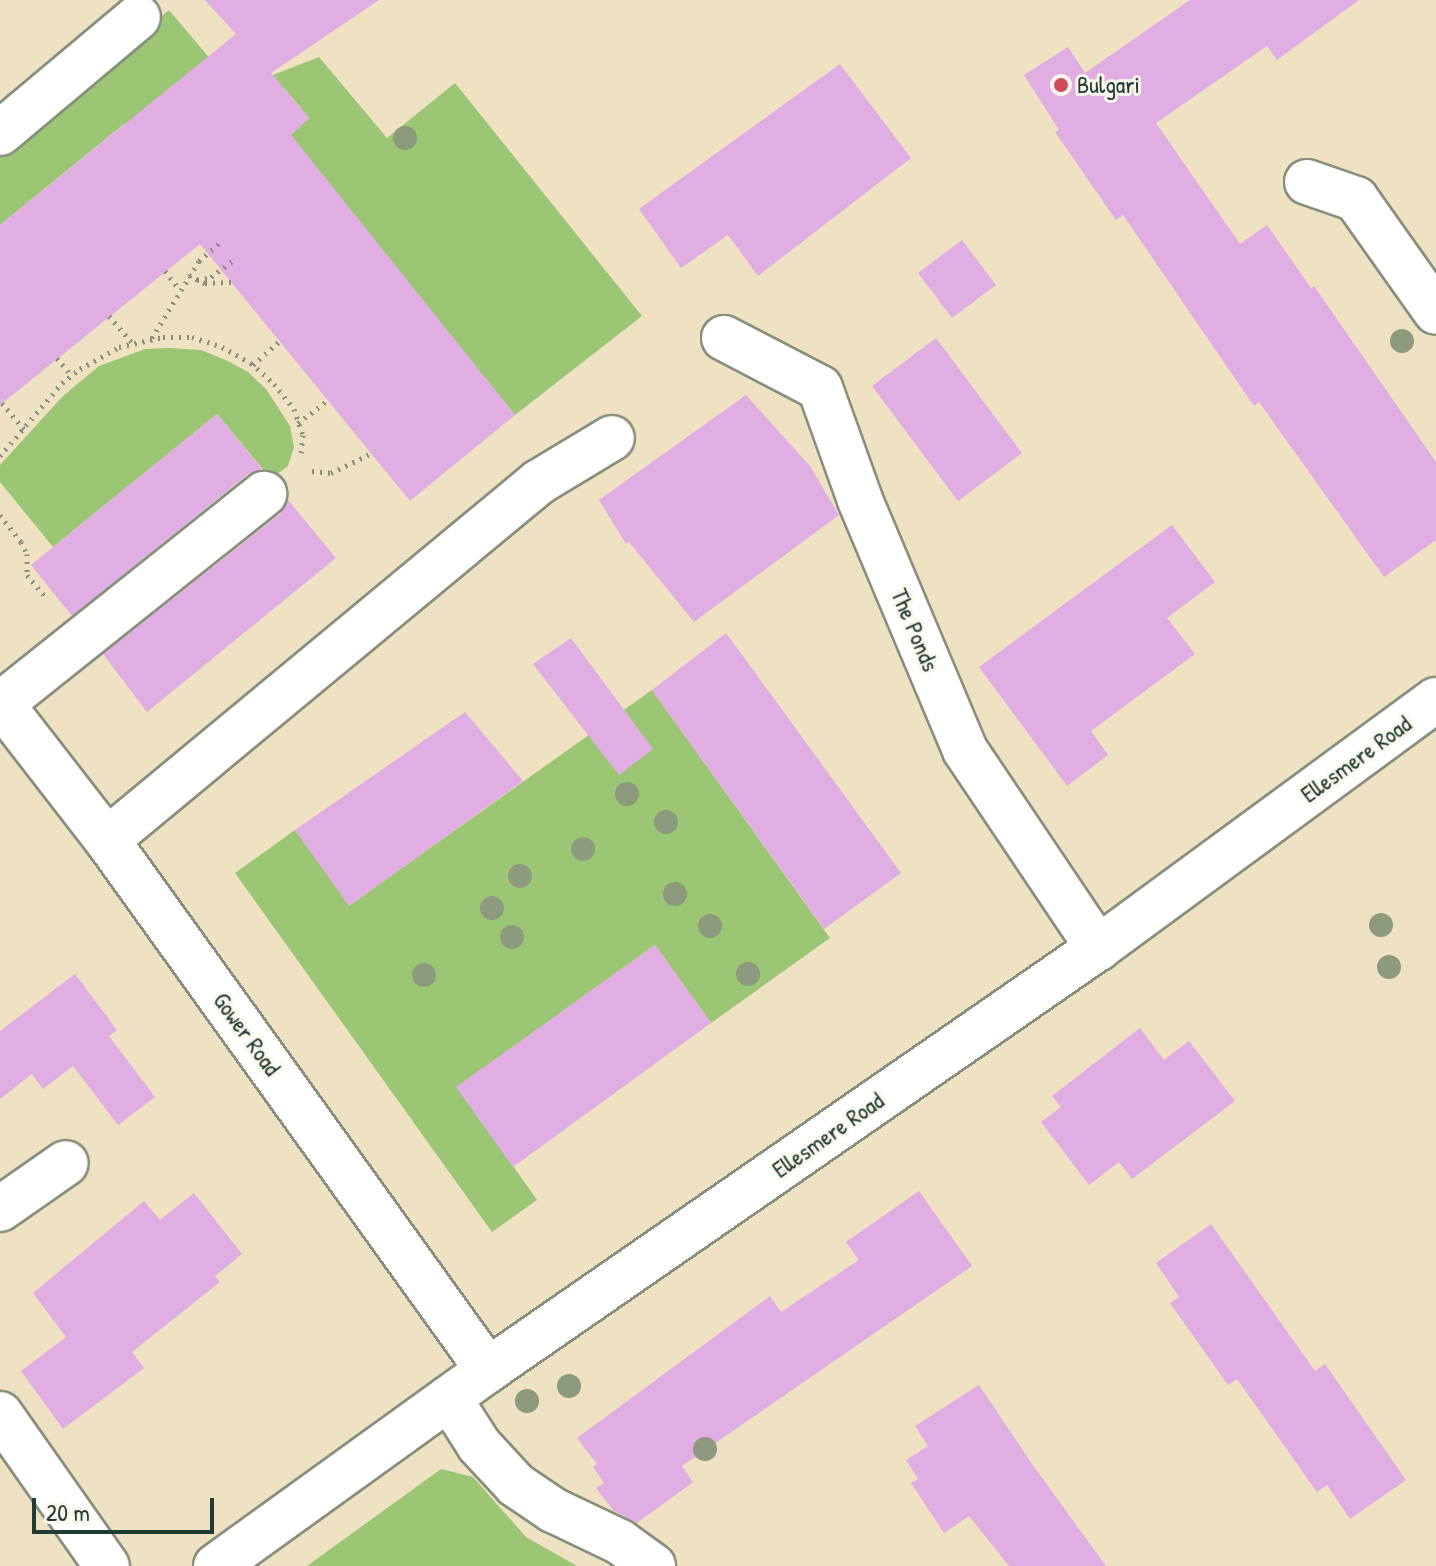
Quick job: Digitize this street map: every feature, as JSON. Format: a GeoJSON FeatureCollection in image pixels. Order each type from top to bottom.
{"type":"FeatureCollection","features":[{"type":"Feature","properties":{"kind":"street"},"geometry":{"type":"LineString","coordinates":[[0,133],[138,17]]}},
{"type":"Feature","properties":{"kind":"street"},"geometry":{"type":"LineString","coordinates":[[1307,182],[1356,199],[1436,312]]}},
{"type":"Feature","properties":{"kind":"street","name":"The Ponds"},"geometry":{"type":"LineString","coordinates":[[724,338],[820,388],[860,500],[965,750],[1098,948]]}},
{"type":"Feature","properties":{"kind":"street"},"geometry":{"type":"LineString","coordinates":[[107,840],[539,482],[612,438]]}},
{"type":"Feature","properties":{"kind":"street"},"geometry":{"type":"LineString","coordinates":[[1,703],[264,494]]}},
{"type":"Feature","properties":{"kind":"street","name":"Ellesmere Road"},"geometry":{"type":"LineString","coordinates":[[216,1566],[488,1370],[1098,948],[1436,700]]}},
{"type":"Feature","properties":{"kind":"street","name":"Gower Road"},"geometry":{"type":"LineString","coordinates":[[1,703],[107,840],[488,1370]]}},
{"type":"Feature","properties":{"kind":"street"},"geometry":{"type":"LineString","coordinates":[[0,1209],[66,1163]]}},
{"type":"Feature","properties":{"kind":"street"},"geometry":{"type":"LineString","coordinates":[[449,1398],[479,1445],[516,1485],[553,1510],[620,1542],[653,1566]]}},
{"type":"Feature","properties":{"kind":"street"},"geometry":{"type":"LineString","coordinates":[[0,1414],[107,1566]]}},
{"type":"Feature","properties":{"kind":"path"},"geometry":{"type":"LineString","coordinates":[[152,339],[189,275],[199,261],[221,242]]}},
{"type":"Feature","properties":{"kind":"path"},"geometry":{"type":"LineString","coordinates":[[197,280],[211,277],[235,259]]}},
{"type":"Feature","properties":{"kind":"path"},"geometry":{"type":"LineString","coordinates":[[165,271],[180,290]]}},
{"type":"Feature","properties":{"kind":"path"},"geometry":{"type":"LineString","coordinates":[[189,275],[197,280],[231,282]]}},
{"type":"Feature","properties":{"kind":"path"},"geometry":{"type":"LineString","coordinates":[[109,316],[132,342]]}},
{"type":"Feature","properties":{"kind":"path"},"geometry":{"type":"LineString","coordinates":[[0,456],[72,376],[98,357],[132,342],[192,337],[222,347],[253,365],[274,384],[294,409],[303,435],[298,462],[264,494]]}},
{"type":"Feature","properties":{"kind":"path"},"geometry":{"type":"LineString","coordinates":[[253,365],[280,341]]}},
{"type":"Feature","properties":{"kind":"path"},"geometry":{"type":"LineString","coordinates":[[57,358],[72,376]]}},
{"type":"Feature","properties":{"kind":"path"},"geometry":{"type":"LineString","coordinates":[[298,423],[327,401]]}},
{"type":"Feature","properties":{"kind":"path"},"geometry":{"type":"LineString","coordinates":[[2,403],[24,429]]}},
{"type":"Feature","properties":{"kind":"path"},"geometry":{"type":"LineString","coordinates":[[298,462],[313,471],[331,473],[370,454]]}},
{"type":"Feature","properties":{"kind":"path"},"geometry":{"type":"LineString","coordinates":[[0,515],[27,554],[27,575],[80,642]]}},
{"type":"Feature","properties":{"kind":"green space"},"geometry":{"type":"Polygon","coordinates":[[[169,10],[233,86],[224,94],[319,57],[387,138],[455,83],[642,316],[515,415],[289,136],[309,118],[284,88],[232,131],[124,124],[0,225],[0,152],[169,10]]]}},
{"type":"Feature","properties":{"kind":"green space"},"geometry":{"type":"Polygon","coordinates":[[[145,349],[201,350],[228,361],[248,372],[266,389],[290,426],[294,447],[288,466],[271,479],[217,414],[53,547],[0,482],[0,465],[63,396],[99,366],[145,349]]]}},
{"type":"Feature","properties":{"kind":"green space"},"geometry":{"type":"Polygon","coordinates":[[[652,690],[830,938],[711,1023],[655,945],[457,1087],[537,1200],[492,1232],[235,873],[295,830],[350,905],[652,690]]]}},
{"type":"Feature","properties":{"kind":"green space"},"geometry":{"type":"Polygon","coordinates":[[[441,1469],[473,1477],[526,1537],[577,1566],[307,1566],[441,1469]]]}},
{"type":"Feature","properties":{"kind":"building"},"geometry":{"type":"Polygon","coordinates":[[[205,0],[379,0],[271,73],[309,118],[291,135],[515,415],[410,501],[200,244],[0,405],[0,225],[236,34],[205,0]]]}},
{"type":"Feature","properties":{"kind":"building"},"geometry":{"type":"Polygon","coordinates":[[[1190,0],[1359,0],[1277,60],[1267,46],[1156,123],[1240,244],[1267,225],[1311,288],[1314,286],[1436,462],[1436,540],[1384,577],[1259,402],[1254,406],[1123,215],[1116,220],[1055,132],[1059,130],[1024,75],[1068,47],[1085,73],[1190,0]]]}},
{"type":"Feature","properties":{"kind":"building"},"geometry":{"type":"Polygon","coordinates":[[[840,64],[911,158],[758,276],[728,235],[681,268],[639,209],[840,64]]]}},
{"type":"Feature","properties":{"kind":"building"},"geometry":{"type":"Polygon","coordinates":[[[962,240],[996,285],[952,318],[918,273],[962,240]]]}},
{"type":"Feature","properties":{"kind":"building"},"geometry":{"type":"Polygon","coordinates":[[[936,338],[1022,453],[958,501],[872,386],[936,338]]]}},
{"type":"Feature","properties":{"kind":"building"},"geometry":{"type":"Polygon","coordinates":[[[746,395],[810,466],[839,515],[694,622],[629,542],[626,544],[599,500],[746,395]]]}},
{"type":"Feature","properties":{"kind":"building"},"geometry":{"type":"Polygon","coordinates":[[[217,414],[262,469],[248,474],[72,616],[31,565],[217,414]]]}},
{"type":"Feature","properties":{"kind":"building"},"geometry":{"type":"Polygon","coordinates":[[[288,500],[336,558],[147,712],[103,654],[280,514],[288,500]]]}},
{"type":"Feature","properties":{"kind":"building"},"geometry":{"type":"Polygon","coordinates":[[[1172,525],[1215,582],[1167,618],[1195,654],[1091,731],[1108,755],[1067,786],[979,667],[1172,525]]]}},
{"type":"Feature","properties":{"kind":"building"},"geometry":{"type":"Polygon","coordinates":[[[726,633],[901,873],[824,929],[652,690],[726,633]]]}},
{"type":"Feature","properties":{"kind":"building"},"geometry":{"type":"Polygon","coordinates":[[[571,638],[653,749],[619,775],[533,664],[571,638]]]}},
{"type":"Feature","properties":{"kind":"building"},"geometry":{"type":"Polygon","coordinates":[[[465,712],[523,781],[349,906],[295,830],[465,712]]]}},
{"type":"Feature","properties":{"kind":"building"},"geometry":{"type":"Polygon","coordinates":[[[655,945],[711,1023],[513,1167],[456,1087],[655,945]]]}},
{"type":"Feature","properties":{"kind":"building"},"geometry":{"type":"Polygon","coordinates":[[[75,974],[117,1030],[109,1036],[155,1097],[118,1125],[73,1066],[43,1089],[32,1074],[0,1099],[0,1031],[75,974]]]}},
{"type":"Feature","properties":{"kind":"building"},"geometry":{"type":"Polygon","coordinates":[[[1140,1028],[1164,1060],[1189,1041],[1235,1101],[1132,1179],[1119,1162],[1089,1185],[1041,1122],[1061,1107],[1052,1096],[1140,1028]]]}},
{"type":"Feature","properties":{"kind":"building"},"geometry":{"type":"Polygon","coordinates":[[[919,1191],[972,1266],[682,1466],[693,1482],[637,1523],[614,1511],[596,1488],[604,1483],[593,1467],[597,1464],[577,1438],[770,1296],[781,1312],[859,1260],[846,1242],[919,1191]]]}},
{"type":"Feature","properties":{"kind":"building"},"geometry":{"type":"Polygon","coordinates":[[[194,1193],[242,1254],[215,1276],[220,1282],[132,1352],[144,1368],[63,1429],[21,1371],[66,1337],[33,1293],[144,1201],[160,1220],[194,1193]]]}},
{"type":"Feature","properties":{"kind":"building"},"geometry":{"type":"Polygon","coordinates":[[[1211,1224],[1315,1371],[1325,1364],[1406,1480],[1350,1519],[1327,1485],[1317,1492],[1237,1379],[1228,1385],[1170,1303],[1179,1297],[1156,1263],[1211,1224]]]}},
{"type":"Feature","properties":{"kind":"building"},"geometry":{"type":"Polygon","coordinates":[[[979,1385],[1106,1566],[1009,1566],[969,1516],[944,1533],[911,1483],[918,1479],[906,1460],[928,1446],[915,1426],[979,1385]]]}},
{"type":"Feature","properties":{"kind":"place","name":"Bulgari"},"geometry":{"type":"Point","coordinates":[1061,85]}}]}
